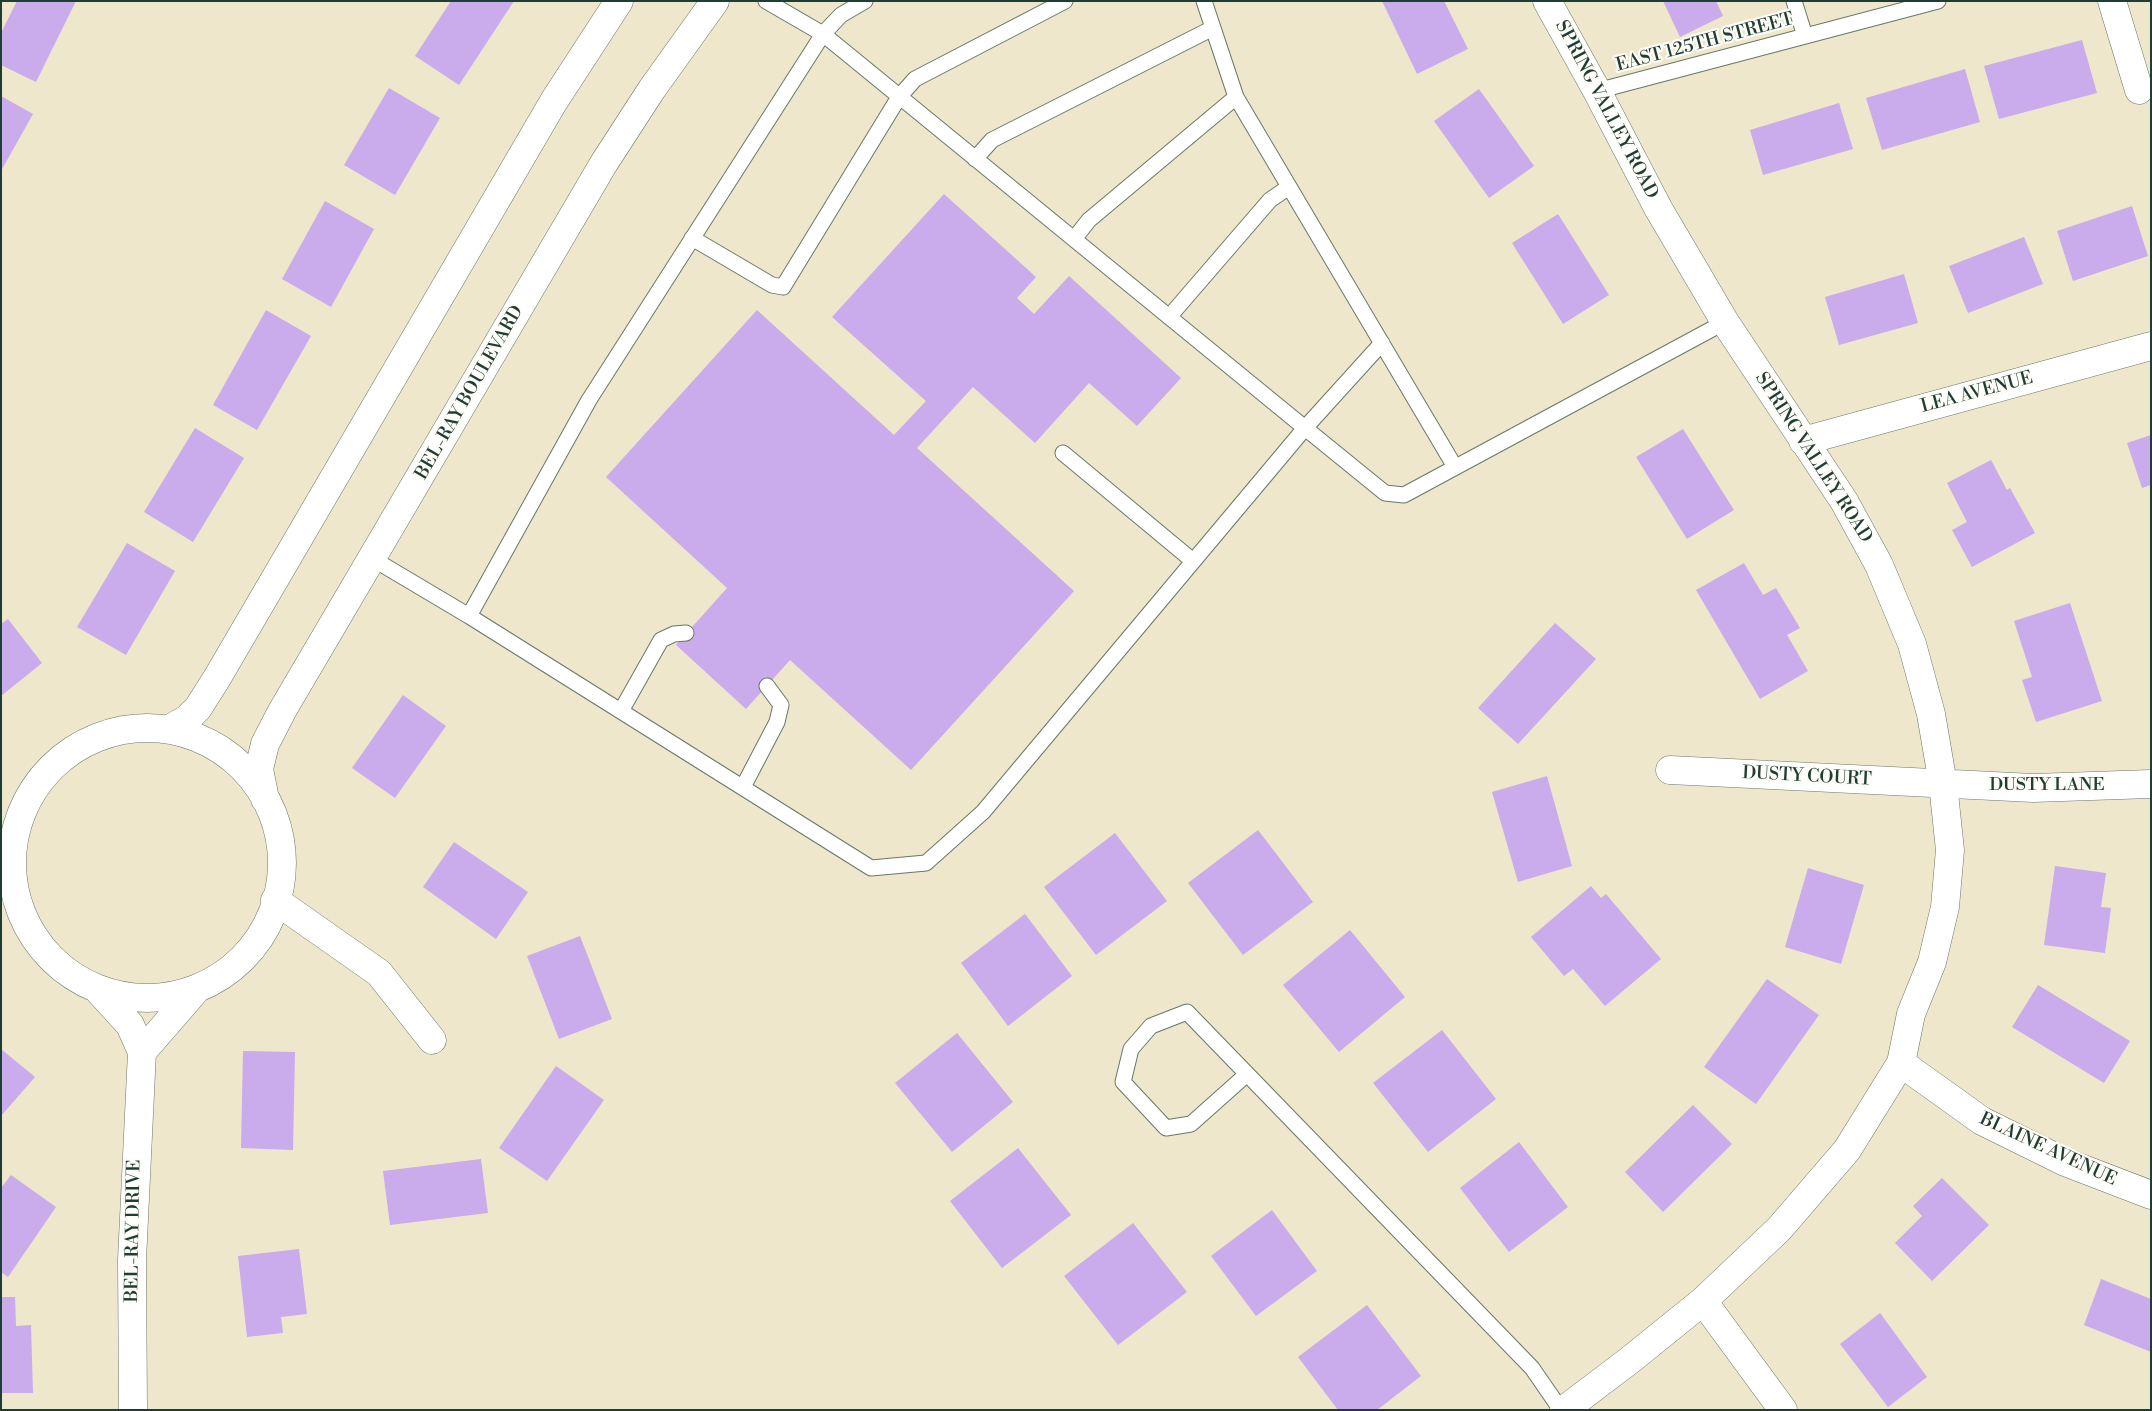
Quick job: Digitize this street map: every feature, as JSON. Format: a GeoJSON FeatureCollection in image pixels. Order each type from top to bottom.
{"type":"FeatureCollection","features":[{"type":"Feature","properties":{"kind":"street"},"geometry":{"type":"LineString","coordinates":[[173,727],[187,719],[198,708],[217,678],[554,101],[619,1]]}},
{"type":"Feature","properties":{"kind":"street","name":"BEL-RAY BOULEVARD"},"geometry":{"type":"LineString","coordinates":[[265,800],[252,778],[228,753],[201,735],[173,727],[130,726],[96,736],[66,754],[54,766],[42,779],[25,809],[15,869],[18,898],[29,929],[50,959],[74,978],[99,991],[127,999],[162,1000],[195,991],[214,982],[241,961],[263,932],[275,900],[280,870],[277,833],[265,800],[259,769],[265,744],[282,711],[604,163],[652,89],[715,1]]}},
{"type":"Feature","properties":{"kind":"street","name":"SPRING VALLEY ROAD"},"geometry":{"type":"LineString","coordinates":[[1547,1],[1598,91],[1658,208],[1725,322],[1844,501],[1879,565],[1912,644],[1931,714],[1943,784],[1950,850],[1945,907],[1932,962],[1911,1014],[1901,1063],[1847,1150],[1779,1229],[1703,1300],[1630,1360],[1562,1410]]}},
{"type":"Feature","properties":{"kind":"street"},"geometry":{"type":"LineString","coordinates":[[2112,1],[2139,90]]}},
{"type":"Feature","properties":{"kind":"street","name":"LEA AVENUE"},"geometry":{"type":"LineString","coordinates":[[1803,441],[2151,346]]}},
{"type":"Feature","properties":{"kind":"street","name":"DUSTY COURT"},"geometry":{"type":"LineString","coordinates":[[1670,770],[1943,784]]}},
{"type":"Feature","properties":{"kind":"street","name":"DUSTY LANE"},"geometry":{"type":"LineString","coordinates":[[1943,784],[2033,788],[2151,784]]}},
{"type":"Feature","properties":{"kind":"street"},"geometry":{"type":"LineString","coordinates":[[1,841],[25,809]]}},
{"type":"Feature","properties":{"kind":"street"},"geometry":{"type":"LineString","coordinates":[[275,900],[379,972],[432,1040]]}},
{"type":"Feature","properties":{"kind":"street"},"geometry":{"type":"LineString","coordinates":[[1,904],[14,912],[29,929]]}},
{"type":"Feature","properties":{"kind":"street"},"geometry":{"type":"LineString","coordinates":[[99,991],[130,1025],[142,1052],[195,991]]}},
{"type":"Feature","properties":{"kind":"street","name":"BEL-RAY DRIVE"},"geometry":{"type":"LineString","coordinates":[[134,1410],[132,1260],[142,1052]]}},
{"type":"Feature","properties":{"kind":"street","name":"BLAINE AVENUE"},"geometry":{"type":"LineString","coordinates":[[1901,1063],[1982,1121],[2065,1162],[2151,1195]]}},
{"type":"Feature","properties":{"kind":"street"},"geometry":{"type":"LineString","coordinates":[[1703,1300],[1783,1410]]}},
{"type":"Feature","properties":{"kind":"lane"},"geometry":{"type":"LineString","coordinates":[[766,1],[823,34],[1385,493],[1404,495],[1725,322]]}},
{"type":"Feature","properties":{"kind":"lane"},"geometry":{"type":"LineString","coordinates":[[469,616],[589,400],[823,34],[840,15],[865,1]]}},
{"type":"Feature","properties":{"kind":"lane"},"geometry":{"type":"LineString","coordinates":[[692,238],[772,286],[783,287],[899,97],[914,79],[1065,1]]}},
{"type":"Feature","properties":{"kind":"lane"},"geometry":{"type":"LineString","coordinates":[[1204,1],[1236,97],[1455,467]]}},
{"type":"Feature","properties":{"kind":"lane"},"geometry":{"type":"LineString","coordinates":[[1794,1],[1805,36]]}},
{"type":"Feature","properties":{"kind":"lane","name":"EAST 125TH STREET"},"geometry":{"type":"LineString","coordinates":[[1598,91],[1938,1]]}},
{"type":"Feature","properties":{"kind":"lane"},"geometry":{"type":"LineString","coordinates":[[975,159],[992,140],[1213,28]]}},
{"type":"Feature","properties":{"kind":"lane"},"geometry":{"type":"LineString","coordinates":[[1074,239],[1089,220],[1236,97]]}},
{"type":"Feature","properties":{"kind":"lane"},"geometry":{"type":"LineString","coordinates":[[1169,317],[1270,200],[1289,187]]}},
{"type":"Feature","properties":{"kind":"lane"},"geometry":{"type":"LineString","coordinates":[[373,559],[469,616],[871,868],[926,864],[982,812],[1305,428],[1382,343]]}},
{"type":"Feature","properties":{"kind":"lane"},"geometry":{"type":"LineString","coordinates":[[1063,453],[1193,561]]}},
{"type":"Feature","properties":{"kind":"lane"},"geometry":{"type":"LineString","coordinates":[[621,711],[662,640],[674,634],[686,633]]}},
{"type":"Feature","properties":{"kind":"lane"},"geometry":{"type":"LineString","coordinates":[[743,787],[777,722],[781,705],[767,686]]}},
{"type":"Feature","properties":{"kind":"lane"},"geometry":{"type":"LineString","coordinates":[[1246,1075],[1191,1124],[1166,1128],[1123,1082],[1131,1049],[1152,1026],[1187,1012],[1532,1368],[1562,1410]]}},
{"type":"Feature","properties":{"kind":"building"},"geometry":{"type":"Polygon","coordinates":[[[17,1],[76,1],[36,82],[1,65],[1,33],[17,1]]]}},
{"type":"Feature","properties":{"kind":"building"},"geometry":{"type":"Polygon","coordinates":[[[451,1],[514,1],[459,85],[415,56],[451,1]]]}},
{"type":"Feature","properties":{"kind":"building"},"geometry":{"type":"Polygon","coordinates":[[[1382,1],[1444,1],[1468,49],[1417,74],[1382,1]]]}},
{"type":"Feature","properties":{"kind":"building"},"geometry":{"type":"Polygon","coordinates":[[[1663,1],[1716,1],[1723,16],[1680,37],[1663,1]]]}},
{"type":"Feature","properties":{"kind":"building"},"geometry":{"type":"Polygon","coordinates":[[[2082,40],[2097,93],[1999,119],[1984,66],[2082,40]]]}},
{"type":"Feature","properties":{"kind":"building"},"geometry":{"type":"Polygon","coordinates":[[[1965,69],[1980,122],[1882,150],[1866,98],[1965,69]]]}},
{"type":"Feature","properties":{"kind":"building"},"geometry":{"type":"Polygon","coordinates":[[[389,88],[440,118],[395,195],[344,165],[389,88]]]}},
{"type":"Feature","properties":{"kind":"building"},"geometry":{"type":"Polygon","coordinates":[[[1479,89],[1534,166],[1489,198],[1434,121],[1479,89]]]}},
{"type":"Feature","properties":{"kind":"building"},"geometry":{"type":"Polygon","coordinates":[[[1,96],[33,114],[1,171],[1,96]]]}},
{"type":"Feature","properties":{"kind":"building"},"geometry":{"type":"Polygon","coordinates":[[[1839,103],[1853,149],[1763,175],[1750,130],[1839,103]]]}},
{"type":"Feature","properties":{"kind":"building"},"geometry":{"type":"Polygon","coordinates":[[[944,194],[1036,277],[1017,298],[1034,314],[1069,276],[1181,378],[1137,426],[1089,383],[1035,443],[973,387],[917,448],[1074,591],[911,770],[790,660],[746,709],[676,645],[727,588],[606,477],[757,310],[894,435],[926,401],[832,317],[944,194]]]}},
{"type":"Feature","properties":{"kind":"building"},"geometry":{"type":"Polygon","coordinates":[[[325,201],[374,229],[331,307],[282,279],[325,201]]]}},
{"type":"Feature","properties":{"kind":"building"},"geometry":{"type":"Polygon","coordinates":[[[2132,206],[2148,256],[2073,281],[2057,231],[2132,206]]]}},
{"type":"Feature","properties":{"kind":"building"},"geometry":{"type":"Polygon","coordinates":[[[1558,214],[1609,295],[1563,324],[1512,243],[1558,214]]]}},
{"type":"Feature","properties":{"kind":"building"},"geometry":{"type":"Polygon","coordinates":[[[2024,237],[2043,284],[1968,313],[1949,266],[2024,237]]]}},
{"type":"Feature","properties":{"kind":"building"},"geometry":{"type":"Polygon","coordinates":[[[1904,274],[1918,323],[1839,345],[1825,297],[1904,274]]]}},
{"type":"Feature","properties":{"kind":"building"},"geometry":{"type":"Polygon","coordinates":[[[266,310],[311,336],[257,430],[213,405],[266,310]]]}},
{"type":"Feature","properties":{"kind":"building"},"geometry":{"type":"Polygon","coordinates":[[[195,428],[244,458],[193,542],[144,512],[195,428]]]}},
{"type":"Feature","properties":{"kind":"building"},"geometry":{"type":"Polygon","coordinates":[[[1683,429],[1734,510],[1687,539],[1636,457],[1683,429]]]}},
{"type":"Feature","properties":{"kind":"building"},"geometry":{"type":"Polygon","coordinates":[[[2151,435],[2151,485],[2142,488],[2127,443],[2151,435]]]}},
{"type":"Feature","properties":{"kind":"building"},"geometry":{"type":"Polygon","coordinates":[[[1991,460],[2007,490],[2010,488],[2035,533],[1972,567],[1952,530],[1967,522],[1947,483],[1991,460]]]}},
{"type":"Feature","properties":{"kind":"building"},"geometry":{"type":"Polygon","coordinates":[[[127,543],[175,571],[126,655],[77,627],[127,543]]]}},
{"type":"Feature","properties":{"kind":"building"},"geometry":{"type":"Polygon","coordinates":[[[1744,563],[1763,595],[1776,588],[1800,628],[1787,635],[1808,671],[1760,699],[1696,590],[1744,563]]]}},
{"type":"Feature","properties":{"kind":"building"},"geometry":{"type":"Polygon","coordinates":[[[2070,603],[2102,701],[2036,722],[2022,680],[2032,677],[2014,621],[2070,603]]]}},
{"type":"Feature","properties":{"kind":"building"},"geometry":{"type":"Polygon","coordinates":[[[8,619],[42,663],[1,696],[1,624],[8,619]]]}},
{"type":"Feature","properties":{"kind":"building"},"geometry":{"type":"Polygon","coordinates":[[[1555,623],[1596,659],[1518,744],[1478,708],[1555,623]]]}},
{"type":"Feature","properties":{"kind":"building"},"geometry":{"type":"Polygon","coordinates":[[[403,695],[446,726],[395,798],[352,768],[403,695]]]}},
{"type":"Feature","properties":{"kind":"building"},"geometry":{"type":"Polygon","coordinates":[[[1547,776],[1572,866],[1518,882],[1492,792],[1547,776]]]}},
{"type":"Feature","properties":{"kind":"building"},"geometry":{"type":"Polygon","coordinates":[[[1258,830],[1313,902],[1243,955],[1188,883],[1258,830]]]}},
{"type":"Feature","properties":{"kind":"building"},"geometry":{"type":"Polygon","coordinates":[[[1115,833],[1167,901],[1096,955],[1044,887],[1115,833]]]}},
{"type":"Feature","properties":{"kind":"building"},"geometry":{"type":"Polygon","coordinates":[[[454,842],[528,892],[496,939],[423,887],[454,842]]]}},
{"type":"Feature","properties":{"kind":"building"},"geometry":{"type":"Polygon","coordinates":[[[2055,866],[2106,873],[2101,907],[2111,908],[2105,953],[2044,945],[2055,866]]]}},
{"type":"Feature","properties":{"kind":"building"},"geometry":{"type":"Polygon","coordinates":[[[1808,868],[1864,885],[1841,964],[1785,947],[1808,868]]]}},
{"type":"Feature","properties":{"kind":"building"},"geometry":{"type":"Polygon","coordinates":[[[1591,886],[1601,898],[1606,894],[1661,959],[1605,1006],[1573,969],[1564,976],[1531,937],[1591,886]]]}},
{"type":"Feature","properties":{"kind":"building"},"geometry":{"type":"Polygon","coordinates":[[[1025,914],[1072,976],[1008,1026],[961,963],[1025,914]]]}},
{"type":"Feature","properties":{"kind":"building"},"geometry":{"type":"Polygon","coordinates":[[[1350,930],[1405,997],[1339,1052],[1283,985],[1350,930]]]}},
{"type":"Feature","properties":{"kind":"building"},"geometry":{"type":"Polygon","coordinates":[[[580,936],[612,1019],[559,1039],[527,956],[580,936]]]}},
{"type":"Feature","properties":{"kind":"building"},"geometry":{"type":"Polygon","coordinates":[[[1767,979],[1819,1015],[1756,1104],[1704,1067],[1767,979]]]}},
{"type":"Feature","properties":{"kind":"building"},"geometry":{"type":"Polygon","coordinates":[[[2038,985],[2130,1041],[2104,1083],[2012,1027],[2038,985]]]}},
{"type":"Feature","properties":{"kind":"building"},"geometry":{"type":"Polygon","coordinates":[[[1442,1030],[1496,1099],[1428,1152],[1373,1083],[1442,1030]]]}},
{"type":"Feature","properties":{"kind":"building"},"geometry":{"type":"Polygon","coordinates":[[[957,1033],[1013,1102],[952,1152],[895,1083],[957,1033]]]}},
{"type":"Feature","properties":{"kind":"building"},"geometry":{"type":"Polygon","coordinates":[[[1,1049],[35,1077],[1,1116],[1,1049]]]}},
{"type":"Feature","properties":{"kind":"building"},"geometry":{"type":"Polygon","coordinates":[[[243,1051],[295,1052],[293,1150],[241,1148],[243,1051]]]}},
{"type":"Feature","properties":{"kind":"building"},"geometry":{"type":"Polygon","coordinates":[[[556,1066],[604,1100],[547,1181],[499,1148],[556,1066]]]}},
{"type":"Feature","properties":{"kind":"building"},"geometry":{"type":"Polygon","coordinates":[[[1693,1105],[1732,1144],[1663,1212],[1625,1172],[1693,1105]]]}},
{"type":"Feature","properties":{"kind":"building"},"geometry":{"type":"Polygon","coordinates":[[[1519,1142],[1568,1207],[1509,1252],[1460,1188],[1519,1142]]]}},
{"type":"Feature","properties":{"kind":"building"},"geometry":{"type":"Polygon","coordinates":[[[1018,1148],[1071,1215],[1002,1268],[950,1201],[1018,1148]]]}},
{"type":"Feature","properties":{"kind":"building"},"geometry":{"type":"Polygon","coordinates":[[[481,1159],[488,1213],[390,1225],[383,1171],[481,1159]]]}},
{"type":"Feature","properties":{"kind":"building"},"geometry":{"type":"Polygon","coordinates":[[[11,1175],[56,1207],[8,1277],[1,1272],[1,1188],[11,1175]]]}},
{"type":"Feature","properties":{"kind":"building"},"geometry":{"type":"Polygon","coordinates":[[[1942,1178],[1989,1225],[1932,1281],[1895,1243],[1922,1216],[1913,1206],[1942,1178]]]}},
{"type":"Feature","properties":{"kind":"building"},"geometry":{"type":"Polygon","coordinates":[[[1272,1210],[1317,1271],[1256,1316],[1211,1256],[1272,1210]]]}},
{"type":"Feature","properties":{"kind":"building"},"geometry":{"type":"Polygon","coordinates":[[[1133,1223],[1187,1292],[1118,1345],[1064,1276],[1133,1223]]]}},
{"type":"Feature","properties":{"kind":"building"},"geometry":{"type":"Polygon","coordinates":[[[299,1249],[307,1314],[281,1317],[283,1333],[247,1337],[238,1256],[299,1249]]]}},
{"type":"Feature","properties":{"kind":"building"},"geometry":{"type":"Polygon","coordinates":[[[2101,1279],[2151,1299],[2151,1352],[2084,1325],[2101,1279]]]}},
{"type":"Feature","properties":{"kind":"building"},"geometry":{"type":"Polygon","coordinates":[[[1,1297],[15,1297],[16,1326],[31,1325],[33,1393],[1,1393],[1,1297]]]}},
{"type":"Feature","properties":{"kind":"building"},"geometry":{"type":"Polygon","coordinates":[[[1367,1305],[1421,1376],[1377,1410],[1338,1410],[1298,1357],[1367,1305]]]}},
{"type":"Feature","properties":{"kind":"building"},"geometry":{"type":"Polygon","coordinates":[[[1880,1313],[1927,1377],[1888,1407],[1840,1344],[1880,1313]]]}}]}
